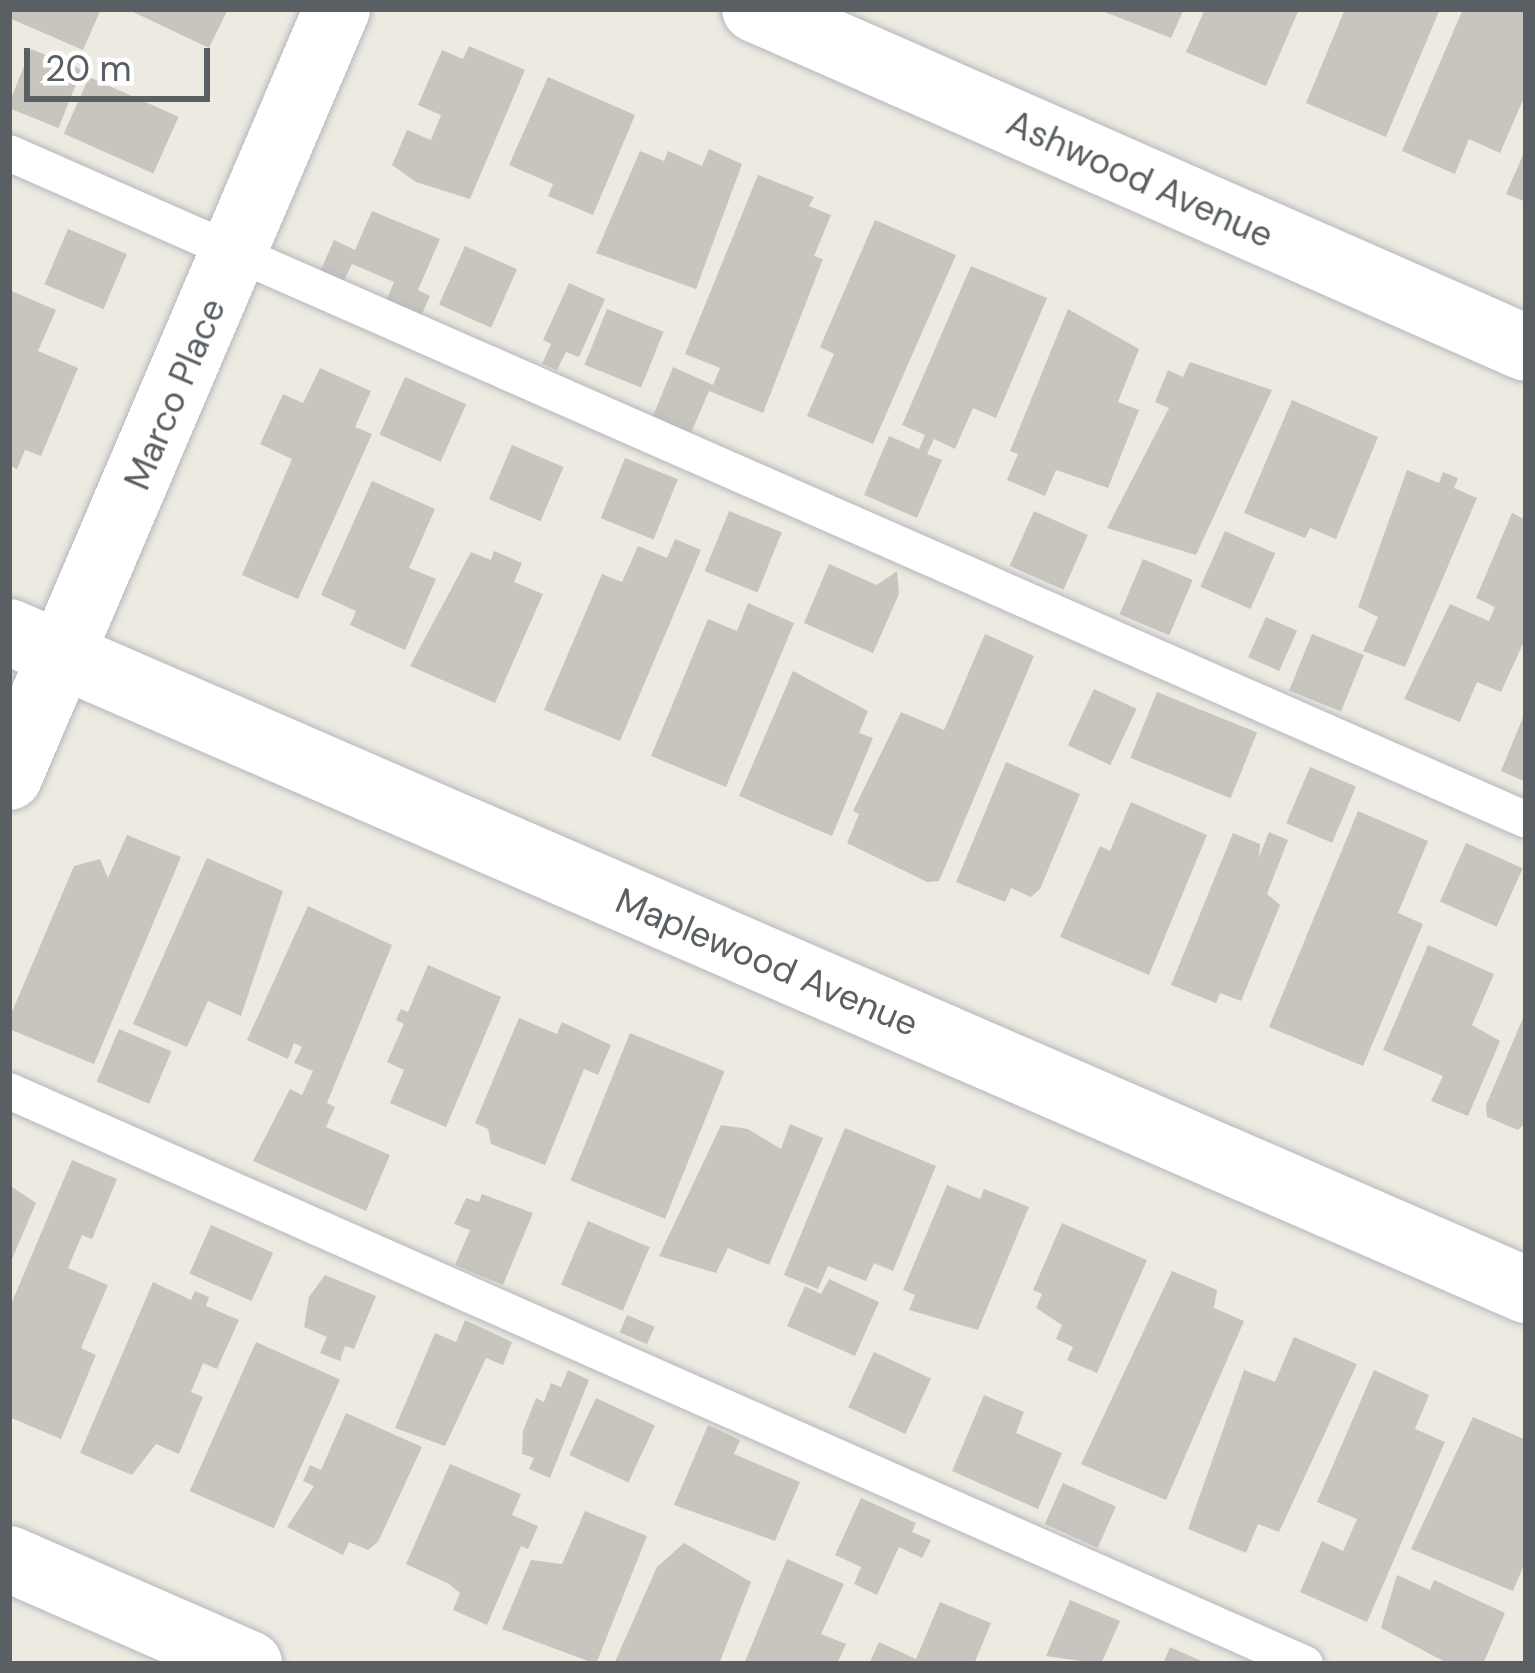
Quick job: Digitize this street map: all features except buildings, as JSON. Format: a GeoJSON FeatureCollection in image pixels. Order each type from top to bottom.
{"type":"FeatureCollection","features":[{"type":"Feature","properties":{"kind":"street","name":"Marco Place"},"geometry":{"type":"LineString","coordinates":[[9,777],[36,643],[235,251],[337,9]]}},
{"type":"Feature","properties":{"kind":"street","name":"Ashwood Avenue"},"geometry":{"type":"LineString","coordinates":[[754,9],[1526,348]]}},
{"type":"Feature","properties":{"kind":"street","name":"Maplewood Avenue"},"geometry":{"type":"LineString","coordinates":[[36,643],[1526,1290]]}},
{"type":"Feature","properties":{"kind":"street"},"geometry":{"type":"LineString","coordinates":[[9,1559],[249,1664]]}},
{"type":"Feature","properties":{"kind":"lane"},"geometry":{"type":"LineString","coordinates":[[9,153],[1526,820]]}},
{"type":"Feature","properties":{"kind":"lane"},"geometry":{"type":"LineString","coordinates":[[9,1091],[1305,1664]]}}]}
